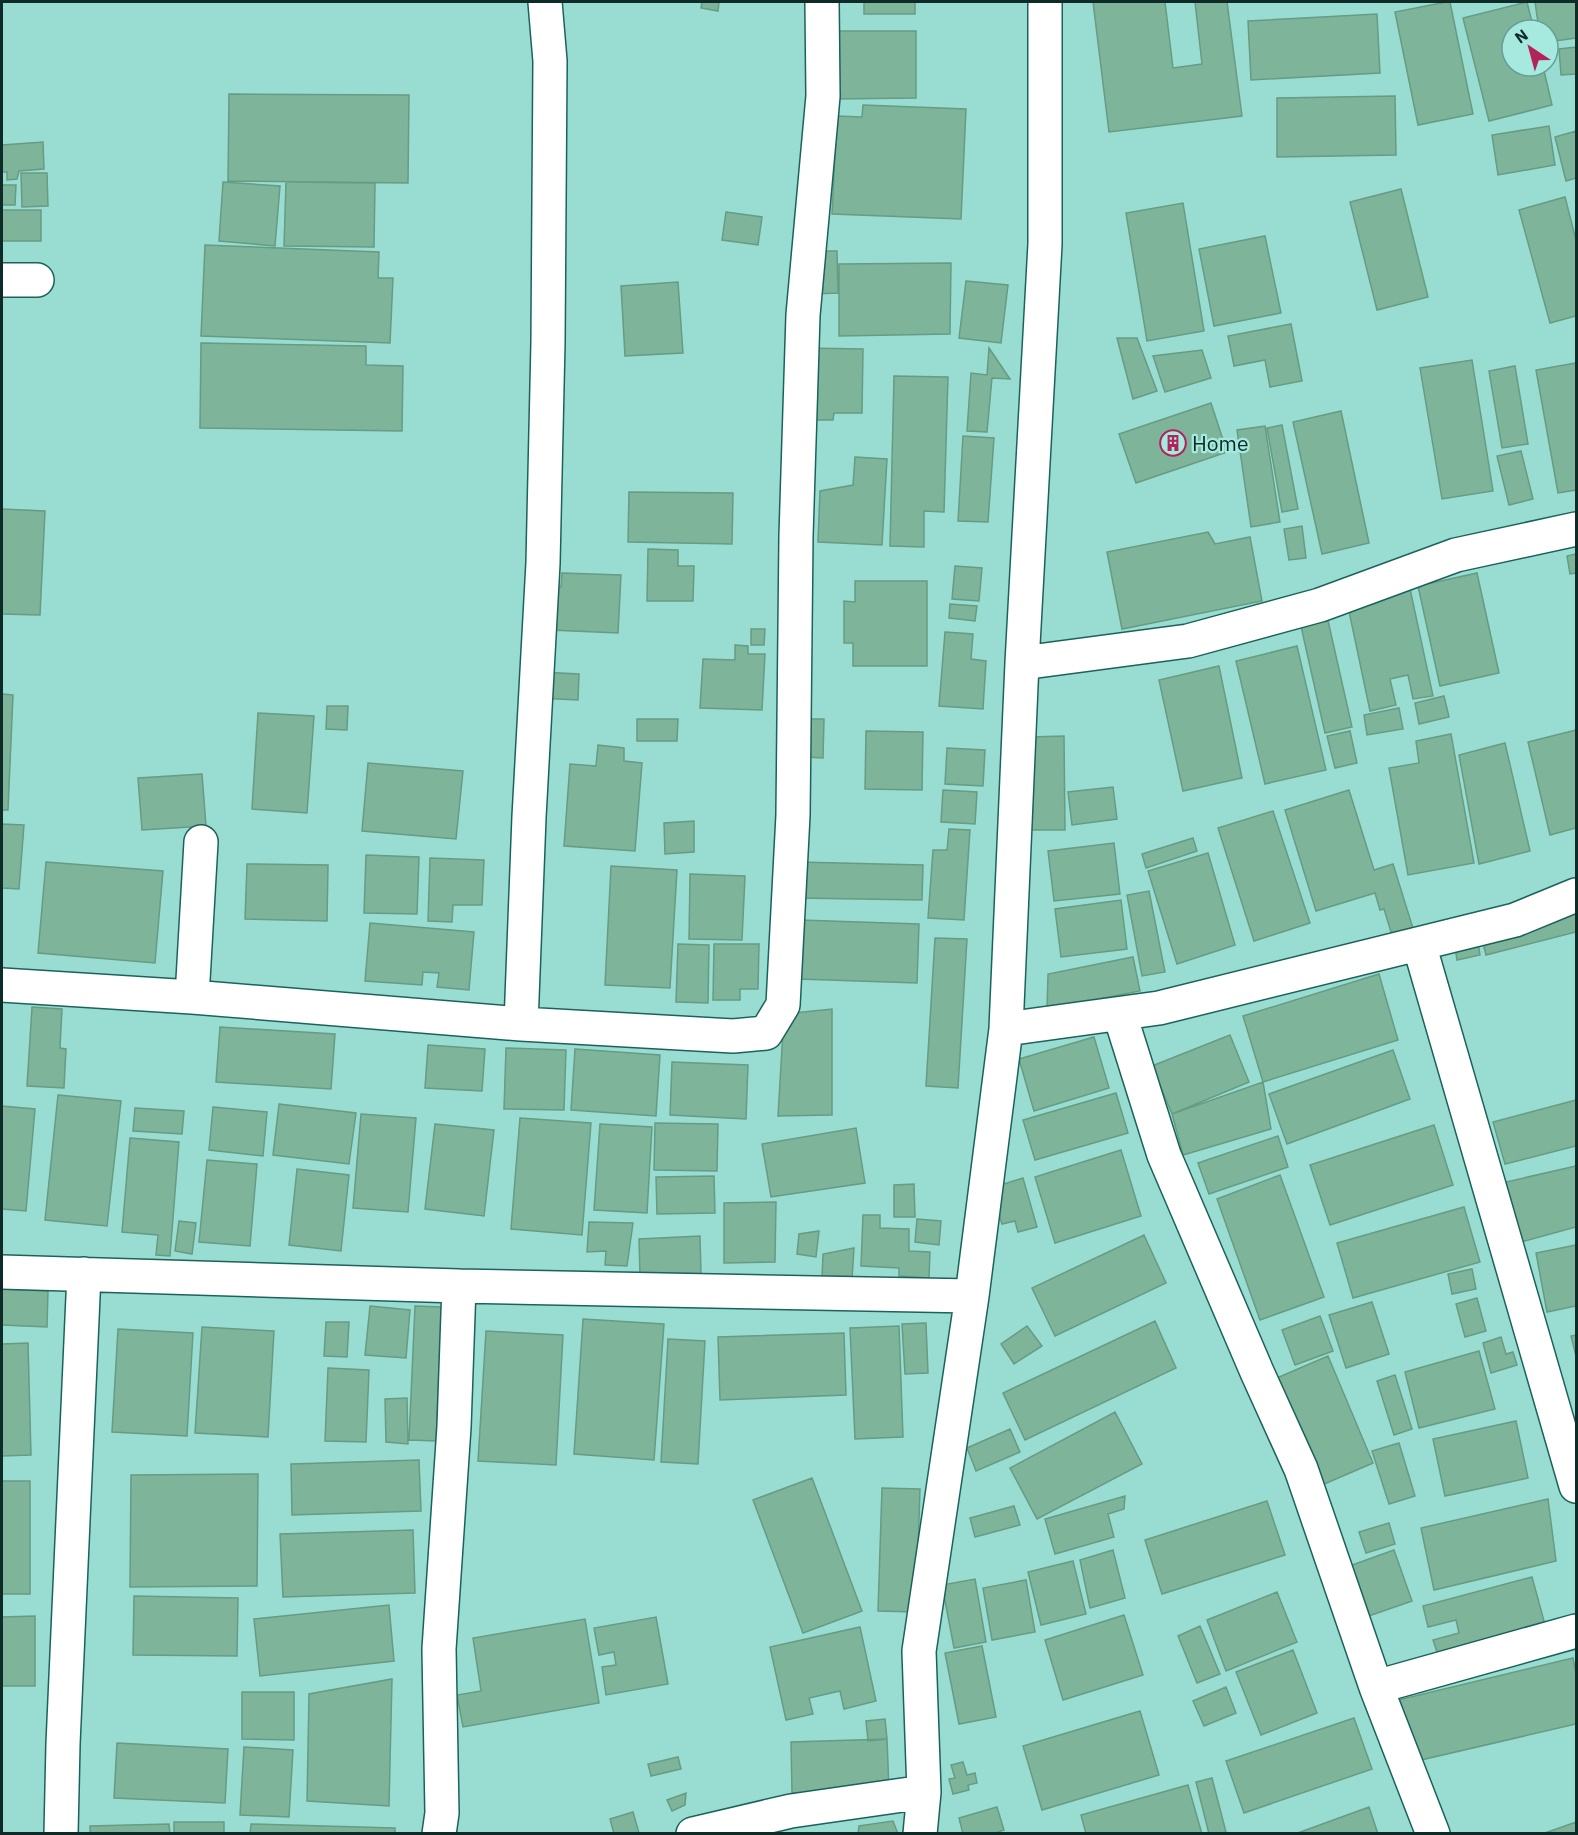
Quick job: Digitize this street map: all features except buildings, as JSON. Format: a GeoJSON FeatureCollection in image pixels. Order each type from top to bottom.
{"type":"FeatureCollection","features":[{"type":"Feature","properties":{"kind":"street"},"geometry":{"type":"LineString","coordinates":[[521,1024],[529,817],[543,563],[548,342],[550,73],[545,2]]}},
{"type":"Feature","properties":{"kind":"street"},"geometry":{"type":"LineString","coordinates":[[2,986],[192,997],[521,1024],[733,1036],[766,1033],[783,1005],[793,815],[796,536],[803,315],[823,96],[822,2]]}},
{"type":"Feature","properties":{"kind":"street"},"geometry":{"type":"LineString","coordinates":[[920,1833],[924,1792],[919,1651],[972,1296],[1006,1029],[1022,663],[1045,244],[1045,2]]}},
{"type":"Feature","properties":{"kind":"street"},"geometry":{"type":"LineString","coordinates":[[2,280],[37,280]]}},
{"type":"Feature","properties":{"kind":"street"},"geometry":{"type":"LineString","coordinates":[[1022,663],[1188,641],[1320,605],[1456,555],[1576,529]]}},
{"type":"Feature","properties":{"kind":"street"},"geometry":{"type":"LineString","coordinates":[[192,997],[201,842]]}},
{"type":"Feature","properties":{"kind":"street"},"geometry":{"type":"LineString","coordinates":[[1006,1029],[1158,1008],[1515,920],[1576,895]]}},
{"type":"Feature","properties":{"kind":"street"},"geometry":{"type":"LineString","coordinates":[[1419,944],[1576,1486]]}},
{"type":"Feature","properties":{"kind":"street"},"geometry":{"type":"LineString","coordinates":[[1120,1015],[1164,1155],[1301,1469],[1376,1687],[1433,1833]]}},
{"type":"Feature","properties":{"kind":"street"},"geometry":{"type":"LineString","coordinates":[[2,1272],[459,1286],[972,1296]]}},
{"type":"Feature","properties":{"kind":"street"},"geometry":{"type":"LineString","coordinates":[[61,1833],[63,1733],[84,1274]]}},
{"type":"Feature","properties":{"kind":"street"},"geometry":{"type":"LineString","coordinates":[[439,1833],[441,1814],[439,1649],[459,1286]]}},
{"type":"Feature","properties":{"kind":"street"},"geometry":{"type":"LineString","coordinates":[[1376,1687],[1576,1631]]}},
{"type":"Feature","properties":{"kind":"street"},"geometry":{"type":"LineString","coordinates":[[693,1833],[791,1810],[924,1792]]}},
{"type":"Feature","properties":{"kind":"place","name":"Home"},"geometry":{"type":"Point","coordinates":[1173,443]}}]}
